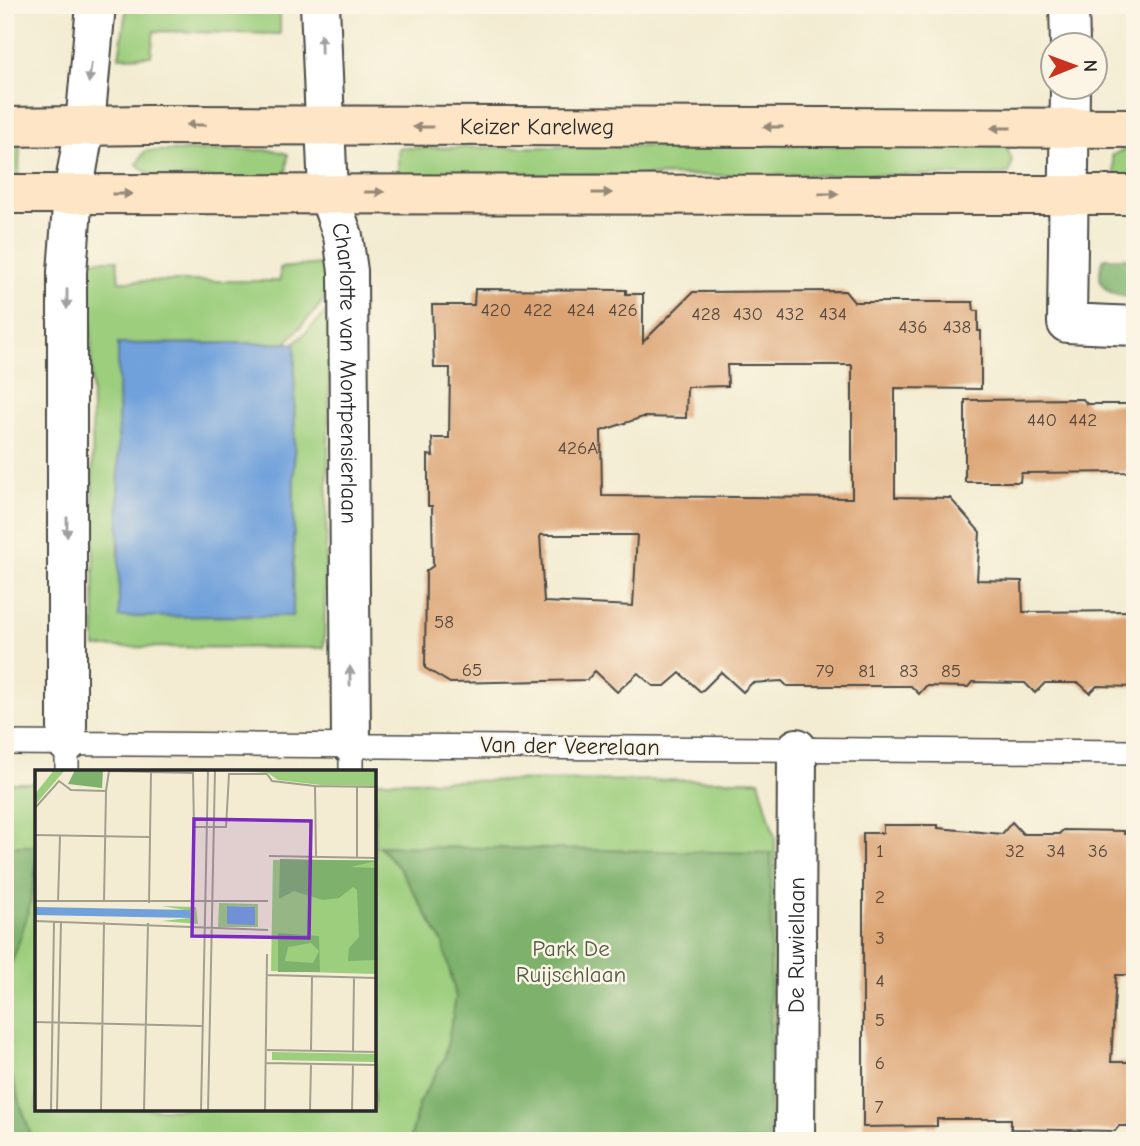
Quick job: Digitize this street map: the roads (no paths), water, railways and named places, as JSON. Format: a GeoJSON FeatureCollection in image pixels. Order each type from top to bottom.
{"type":"FeatureCollection","features":[{"type":"Feature","properties":{"kind":"main road","name":"Keizer Karelweg"},"geometry":{"type":"LineString","coordinates":[[5,127],[326,125],[1135,128]]}},
{"type":"Feature","properties":{"kind":"main road"},"geometry":{"type":"LineString","coordinates":[[5,194],[328,192],[1135,195]]}},
{"type":"Feature","properties":{"kind":"street"},"geometry":{"type":"LineString","coordinates":[[67,757],[67,272],[73,194],[85,125],[96,5]]}},
{"type":"Feature","properties":{"kind":"street","name":"Charlotte van Montpensierlaan"},"geometry":{"type":"LineString","coordinates":[[320,5],[328,192],[343,236],[348,271],[351,758]]}},
{"type":"Feature","properties":{"kind":"street"},"geometry":{"type":"LineString","coordinates":[[1069,5],[1070,32]]}},
{"type":"Feature","properties":{"kind":"street"},"geometry":{"type":"LineString","coordinates":[[1070,102],[1067,323],[1135,326]]}},
{"type":"Feature","properties":{"kind":"street","name":"De Ruwiellaan"},"geometry":{"type":"LineString","coordinates":[[795,1141],[797,748]]}},
{"type":"Feature","properties":{"kind":"lane","name":"Van der Veerelaan"},"geometry":{"type":"LineString","coordinates":[[5,744],[67,757],[351,758],[797,748],[1135,752]]}},
{"type":"Feature","properties":{"kind":"water"},"geometry":{"type":"Polygon","coordinates":[[[295,343],[293,616],[119,617],[118,344],[295,343]]]}},
{"type":"Feature","properties":{"kind":"park label","name":"Park De Ruijschlaan"},"geometry":{"type":"Point","coordinates":[571,961]}}]}
